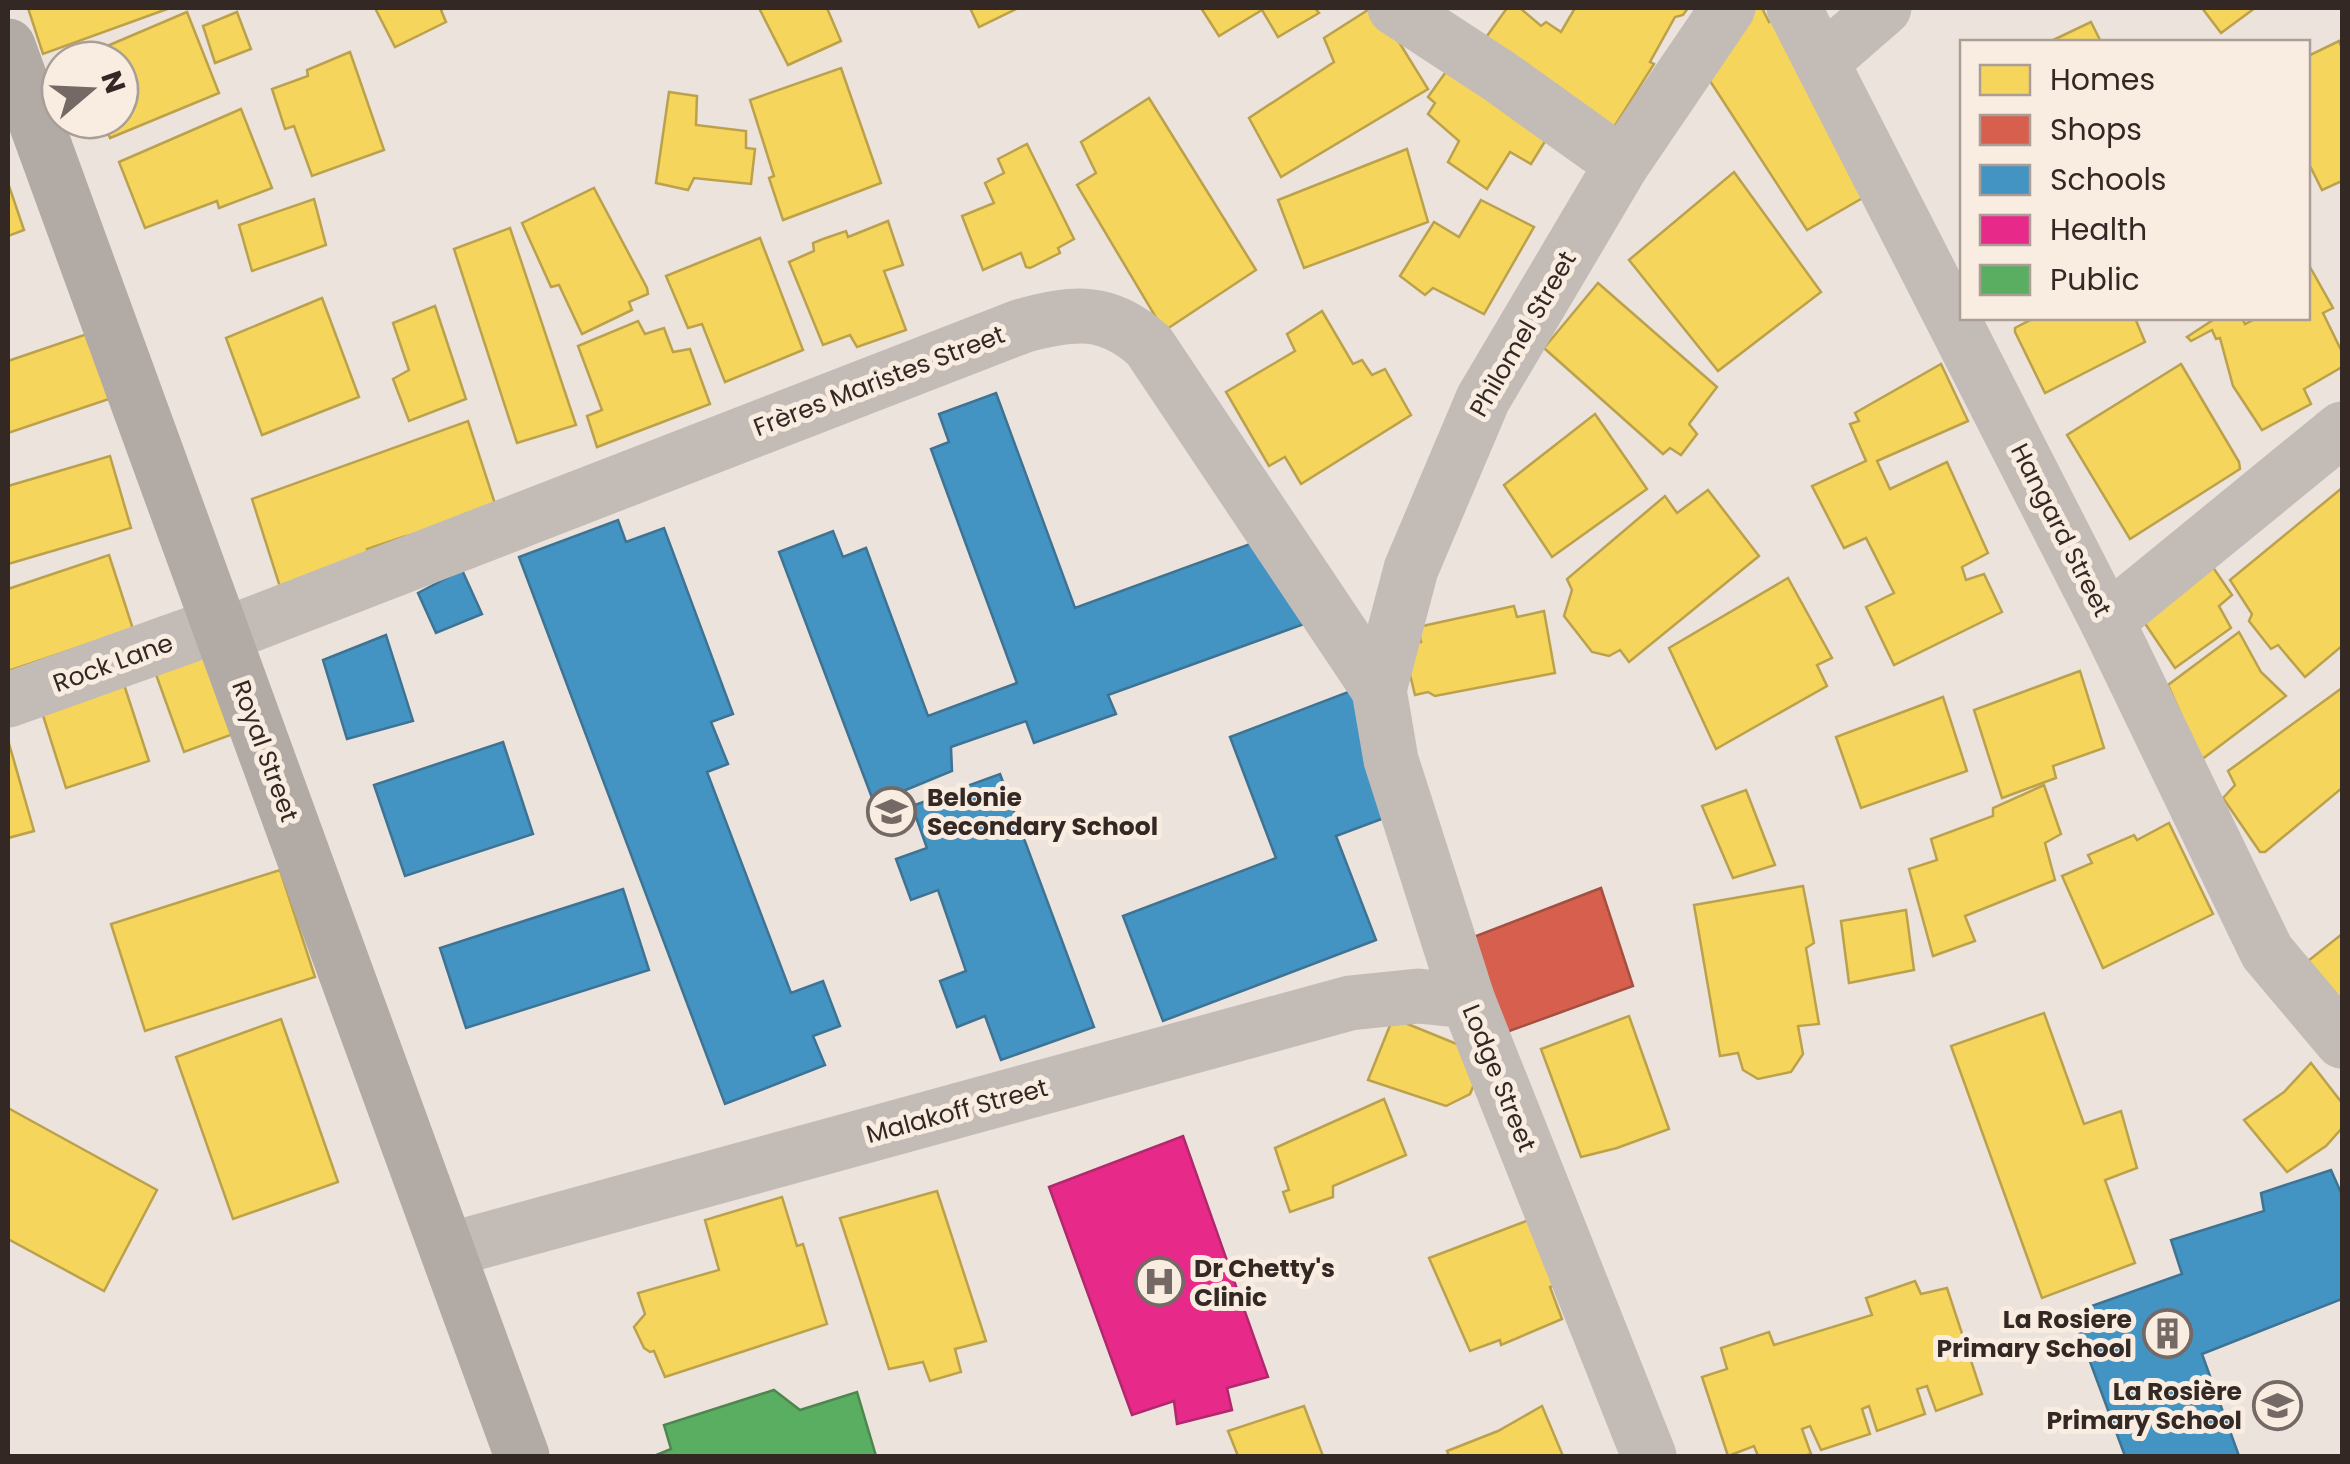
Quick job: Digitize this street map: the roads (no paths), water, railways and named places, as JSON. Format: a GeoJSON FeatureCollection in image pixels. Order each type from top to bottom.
{"type":"FeatureCollection","features":[{"type":"Feature","properties":{"kind":"main road","name":"Royal Street"},"geometry":{"type":"LineString","coordinates":[[8,46],[522,1456]]}},
{"type":"Feature","properties":{"kind":"street"},"geometry":{"type":"LineString","coordinates":[[1395,8],[1622,164]]}},
{"type":"Feature","properties":{"kind":"street","name":"Philomel Street"},"geometry":{"type":"LineString","coordinates":[[1378,690],[1411,568],[1483,399],[1622,164],[1728,8]]}},
{"type":"Feature","properties":{"kind":"street","name":"Hangard Street"},"geometry":{"type":"LineString","coordinates":[[1794,8],[2108,621],[2268,952],[2342,1041]]}},
{"type":"Feature","properties":{"kind":"street"},"geometry":{"type":"LineString","coordinates":[[1822,62],[1884,8]]}},
{"type":"Feature","properties":{"kind":"street","name":"Frères Maristes Street"},"geometry":{"type":"LineString","coordinates":[[220,630],[1022,326],[1054,317],[1099,316],[1128,326],[1149,346],[1378,690]]}},
{"type":"Feature","properties":{"kind":"street"},"geometry":{"type":"LineString","coordinates":[[2108,621],[2342,429]]}},
{"type":"Feature","properties":{"kind":"street","name":"Rock Lane"},"geometry":{"type":"LineString","coordinates":[[8,700],[220,630]]}},
{"type":"Feature","properties":{"kind":"street","name":"Lodge Street"},"geometry":{"type":"LineString","coordinates":[[1378,690],[1396,778],[1468,1001],[1649,1456]]}},
{"type":"Feature","properties":{"kind":"street","name":"Malakoff Street"},"geometry":{"type":"LineString","coordinates":[[449,1250],[1350,1003],[1418,996],[1468,1001]]}},
{"type":"Feature","properties":{"kind":"place","name":"Belonie Secondary School"},"geometry":{"type":"Point","coordinates":[892,811]}},
{"type":"Feature","properties":{"kind":"place","name":"Dr Chetty's Clinic"},"geometry":{"type":"Point","coordinates":[1159,1282]}},
{"type":"Feature","properties":{"kind":"place","name":"La Rosiere Primary School"},"geometry":{"type":"Point","coordinates":[2167,1333]}},
{"type":"Feature","properties":{"kind":"place","name":"La Rosière Primary School"},"geometry":{"type":"Point","coordinates":[2277,1405]}}]}
